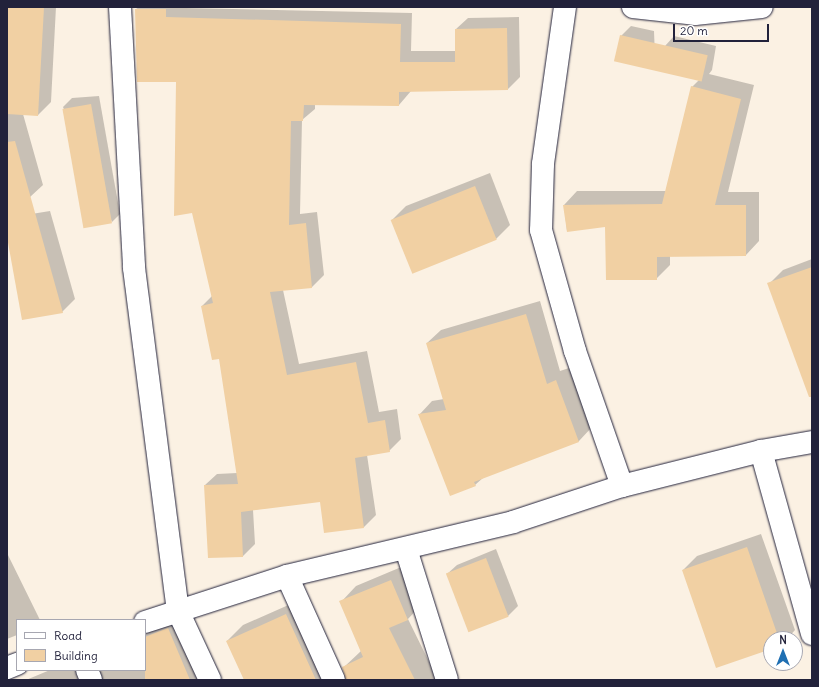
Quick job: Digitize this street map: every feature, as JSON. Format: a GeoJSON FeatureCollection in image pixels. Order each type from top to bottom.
{"type":"FeatureCollection","features":[{"type":"Feature","properties":{"kind":"street"},"geometry":{"type":"LineString","coordinates":[[120,7],[134,268],[178,611],[210,680]]}},
{"type":"Feature","properties":{"kind":"street"},"geometry":{"type":"LineString","coordinates":[[565,7],[543,164],[541,230],[575,351],[622,486]]}},
{"type":"Feature","properties":{"kind":"street"},"geometry":{"type":"LineString","coordinates":[[633,7],[695,14],[762,7]]}},
{"type":"Feature","properties":{"kind":"street"},"geometry":{"type":"LineString","coordinates":[[146,622],[287,576],[406,549],[513,522],[622,486],[760,450],[812,442]]}},
{"type":"Feature","properties":{"kind":"street"},"geometry":{"type":"LineString","coordinates":[[760,450],[812,634]]}},
{"type":"Feature","properties":{"kind":"street"},"geometry":{"type":"LineString","coordinates":[[406,549],[447,680]]}},
{"type":"Feature","properties":{"kind":"street"},"geometry":{"type":"LineString","coordinates":[[287,576],[334,680]]}},
{"type":"Feature","properties":{"kind":"building"},"geometry":{"type":"Polygon","coordinates":[[[7,7],[44,7],[38,116],[7,114],[7,7]]]}},
{"type":"Feature","properties":{"kind":"building"},"geometry":{"type":"Polygon","coordinates":[[[135,9],[166,9],[166,17],[401,24],[400,62],[455,62],[455,29],[507,28],[508,90],[399,92],[399,106],[304,105],[303,121],[291,121],[289,225],[306,223],[312,288],[270,292],[287,375],[356,362],[368,423],[385,420],[390,452],[355,458],[364,528],[324,533],[320,502],[241,512],[243,557],[208,558],[204,485],[238,484],[219,359],[212,360],[201,306],[213,303],[192,213],[174,216],[176,82],[137,82],[135,9]]]}},
{"type":"Feature","properties":{"kind":"building"},"geometry":{"type":"Polygon","coordinates":[[[620,35],[708,55],[702,82],[614,61],[620,35]]]}},
{"type":"Feature","properties":{"kind":"building"},"geometry":{"type":"Polygon","coordinates":[[[691,86],[741,99],[715,205],[746,205],[746,256],[657,257],[657,280],[606,280],[605,227],[567,232],[563,205],[662,204],[691,86]]]}},
{"type":"Feature","properties":{"kind":"building"},"geometry":{"type":"Polygon","coordinates":[[[91,104],[112,223],[83,228],[62,109],[91,104]]]}},
{"type":"Feature","properties":{"kind":"building"},"geometry":{"type":"Polygon","coordinates":[[[15,141],[63,313],[22,320],[7,237],[7,142],[15,141]]]}},
{"type":"Feature","properties":{"kind":"building"},"geometry":{"type":"Polygon","coordinates":[[[475,186],[497,240],[412,274],[391,220],[475,186]]]}},
{"type":"Feature","properties":{"kind":"building"},"geometry":{"type":"Polygon","coordinates":[[[812,267],[812,397],[809,397],[767,283],[812,267]]]}},
{"type":"Feature","properties":{"kind":"building"},"geometry":{"type":"Polygon","coordinates":[[[526,314],[547,384],[556,380],[579,442],[474,482],[476,486],[450,496],[418,414],[446,410],[426,343],[526,314]]]}},
{"type":"Feature","properties":{"kind":"building"},"geometry":{"type":"Polygon","coordinates":[[[747,547],[776,631],[763,631],[763,652],[716,668],[682,570],[747,547]]]}},
{"type":"Feature","properties":{"kind":"building"},"geometry":{"type":"Polygon","coordinates":[[[486,558],[509,617],[468,632],[446,573],[486,558]]]}},
{"type":"Feature","properties":{"kind":"building"},"geometry":{"type":"Polygon","coordinates":[[[391,580],[408,620],[389,628],[415,680],[346,680],[342,667],[363,657],[339,601],[391,580]]]}},
{"type":"Feature","properties":{"kind":"building"},"geometry":{"type":"Polygon","coordinates":[[[286,614],[316,680],[244,680],[226,641],[286,614]]]}},
{"type":"Feature","properties":{"kind":"building"},"geometry":{"type":"Polygon","coordinates":[[[168,628],[190,680],[145,680],[146,637],[168,628]]]}}]}
